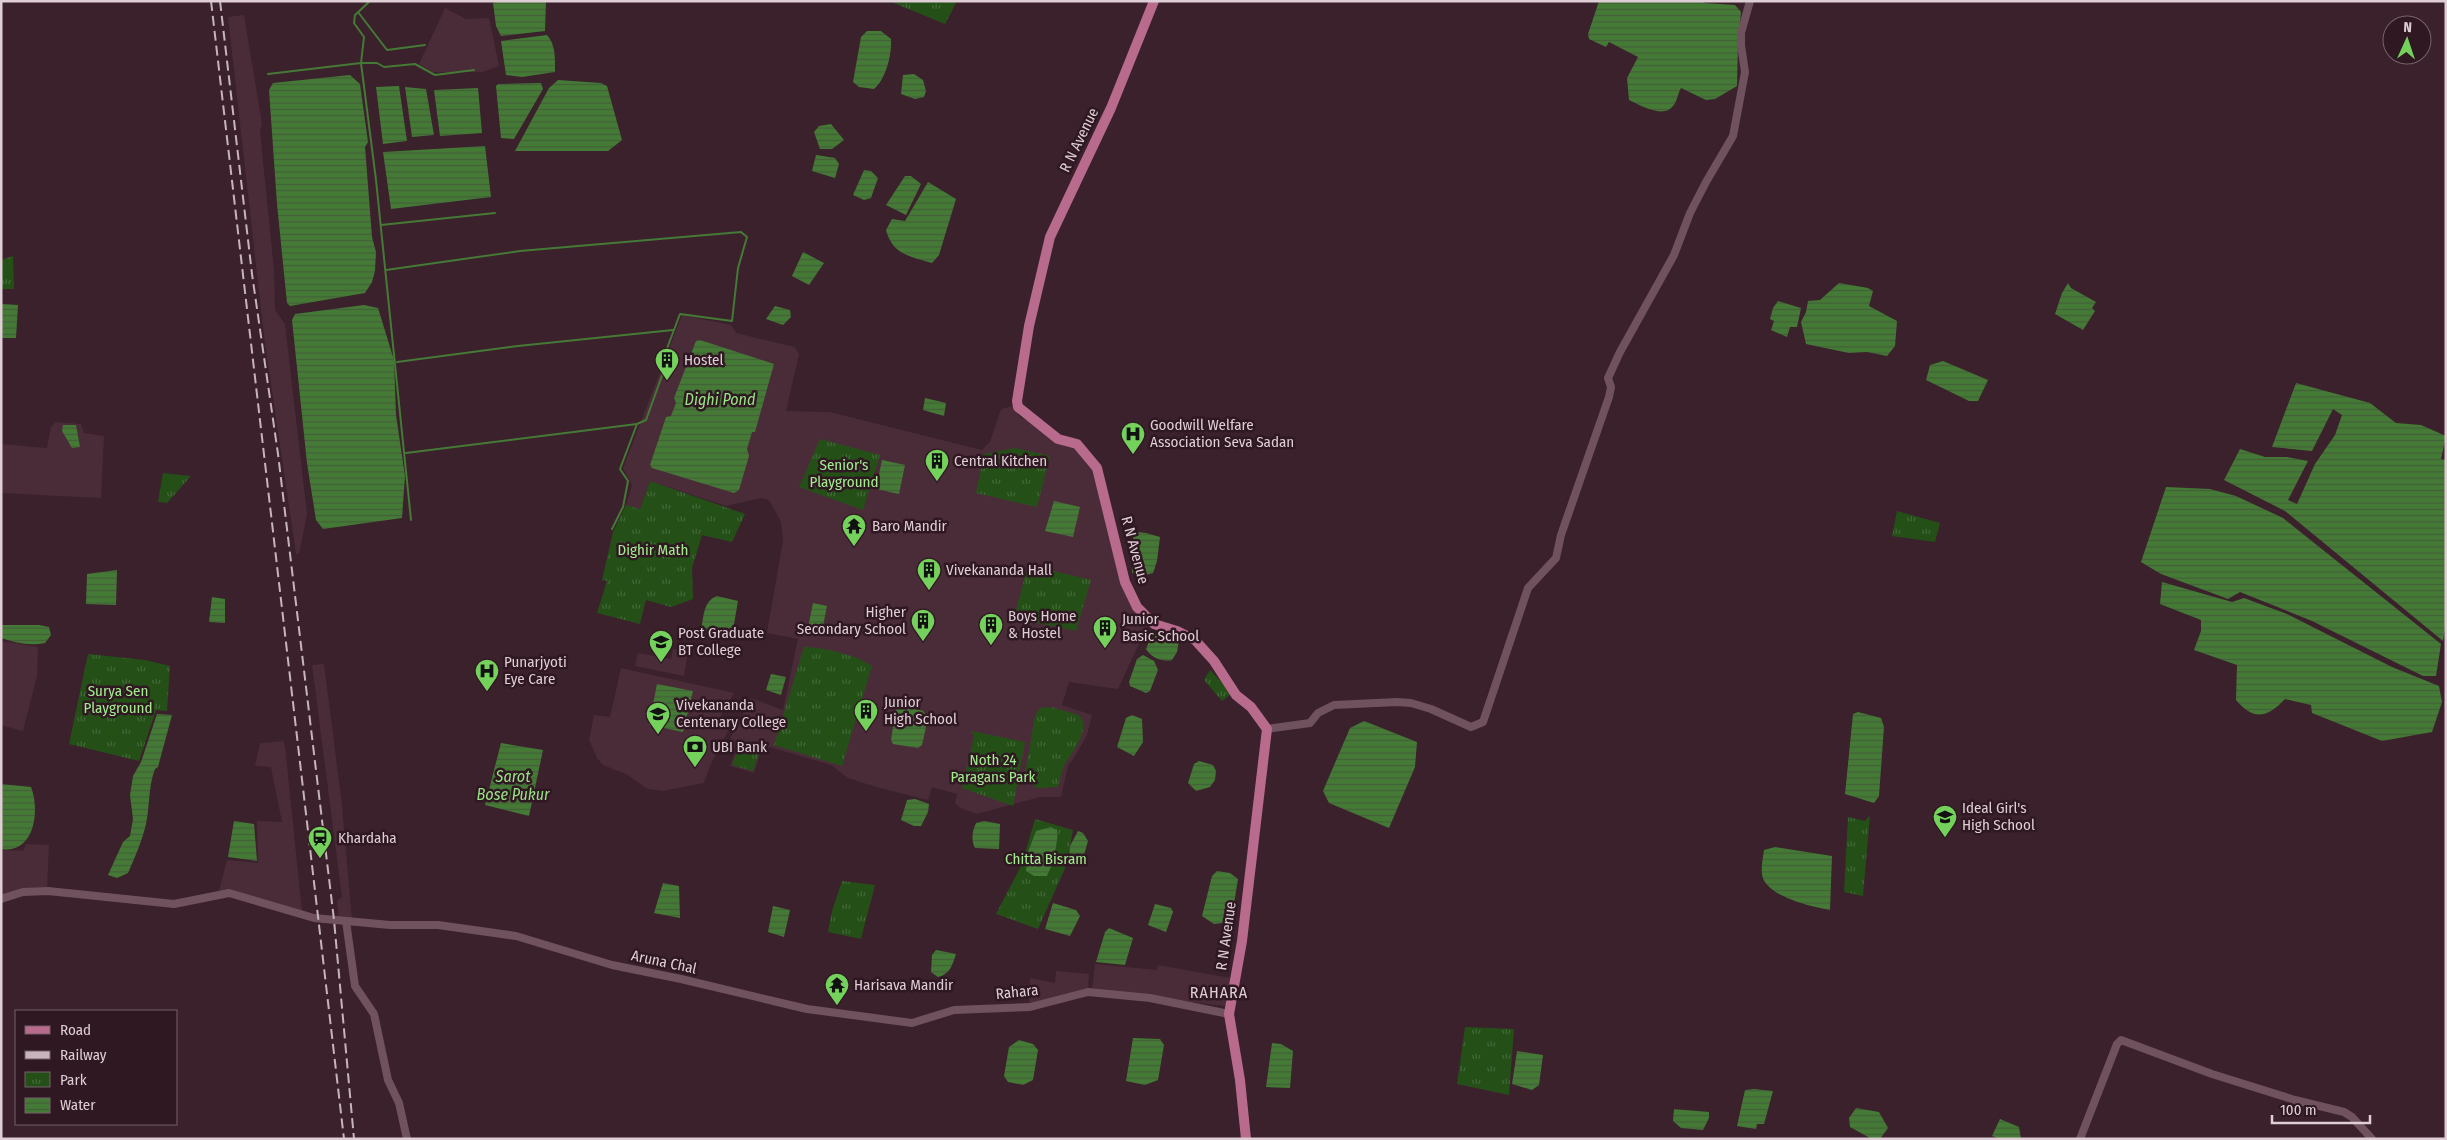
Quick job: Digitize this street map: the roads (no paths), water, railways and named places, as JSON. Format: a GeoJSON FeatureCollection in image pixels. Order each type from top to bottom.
{"type":"FeatureCollection","features":[{"type":"Feature","properties":{"kind":"main road","name":"R N Avenue"},"geometry":{"type":"LineString","coordinates":[[1154,1],[1111,108],[1050,237],[1030,326],[1017,401],[1018,407],[1058,439],[1077,444],[1097,468],[1125,582],[1137,607],[1154,624],[1177,631],[1195,640],[1214,661],[1236,694],[1251,707],[1267,729],[1242,940],[1229,1014],[1240,1080],[1246,1139]]}},
{"type":"Feature","properties":{"kind":"street"},"geometry":{"type":"LineString","coordinates":[[1267,729],[1310,723],[1318,713],[1334,705],[1348,703],[1411,703],[1472,727],[1483,722],[1528,588],[1556,558],[1561,535],[1610,396],[1611,386],[1608,378],[1620,352],[1674,255],[1701,192],[1733,136],[1745,72],[1741,33],[1750,1]]}},
{"type":"Feature","properties":{"kind":"street","name":"Aruna Chal"},"geometry":{"type":"LineString","coordinates":[[1,900],[23,892],[48,891],[174,904],[229,893],[314,918],[390,925],[438,925],[516,936],[612,965],[681,978],[807,1008]]}},
{"type":"Feature","properties":{"kind":"street"},"geometry":{"type":"LineString","coordinates":[[346,921],[355,986],[374,1014],[388,1080],[399,1103],[406,1139]]}},
{"type":"Feature","properties":{"kind":"street","name":"Rahara"},"geometry":{"type":"LineString","coordinates":[[807,1008],[912,1023],[954,1010],[1030,1006],[1088,992],[1150,998],[1229,1014]]}},
{"type":"Feature","properties":{"kind":"street"},"geometry":{"type":"LineString","coordinates":[[2080,1139],[2117,1044],[2121,1040],[2212,1074],[2294,1100],[2344,1112],[2352,1116],[2372,1139]]}},
{"type":"Feature","properties":{"kind":"water"},"geometry":{"type":"Polygon","coordinates":[[[501,1],[546,1],[545,31],[501,36],[496,26],[493,3],[501,1]]]}},
{"type":"Feature","properties":{"kind":"water"},"geometry":{"type":"Polygon","coordinates":[[[1599,1],[1703,1],[1704,3],[1735,5],[1741,12],[1737,86],[1715,99],[1706,100],[1681,88],[1674,104],[1669,110],[1663,111],[1651,110],[1629,100],[1627,78],[1638,57],[1609,42],[1606,47],[1589,39],[1588,34],[1599,1]]]}},
{"type":"Feature","properties":{"kind":"water"},"geometry":{"type":"Polygon","coordinates":[[[867,31],[881,31],[891,39],[885,73],[874,89],[859,87],[853,82],[861,37],[867,31]]]}},
{"type":"Feature","properties":{"kind":"water"},"geometry":{"type":"Polygon","coordinates":[[[547,35],[555,57],[555,72],[522,77],[506,75],[501,41],[547,35]]]}},
{"type":"Feature","properties":{"kind":"water"},"geometry":{"type":"Polygon","coordinates":[[[914,74],[923,80],[926,91],[924,97],[915,99],[901,94],[903,75],[914,74]]]}},
{"type":"Feature","properties":{"kind":"water"},"geometry":{"type":"Polygon","coordinates":[[[350,75],[360,84],[368,142],[365,147],[372,237],[376,252],[375,271],[372,282],[365,293],[290,306],[287,303],[277,204],[269,90],[273,83],[350,75]]]}},
{"type":"Feature","properties":{"kind":"water"},"geometry":{"type":"Polygon","coordinates":[[[558,80],[601,83],[607,86],[622,140],[608,151],[515,151],[549,88],[558,80]]]}},
{"type":"Feature","properties":{"kind":"water"},"geometry":{"type":"Polygon","coordinates":[[[541,83],[543,89],[514,139],[501,138],[496,86],[498,84],[541,83]]]}},
{"type":"Feature","properties":{"kind":"water"},"geometry":{"type":"Polygon","coordinates":[[[399,86],[407,141],[383,144],[376,87],[399,86]]]}},
{"type":"Feature","properties":{"kind":"water"},"geometry":{"type":"Polygon","coordinates":[[[405,87],[426,89],[434,135],[412,137],[405,87]]]}},
{"type":"Feature","properties":{"kind":"water"},"geometry":{"type":"Polygon","coordinates":[[[478,88],[482,133],[440,136],[434,90],[478,88]]]}},
{"type":"Feature","properties":{"kind":"water"},"geometry":{"type":"Polygon","coordinates":[[[831,124],[844,140],[832,149],[820,149],[814,132],[819,126],[831,124]]]}},
{"type":"Feature","properties":{"kind":"water"},"geometry":{"type":"Polygon","coordinates":[[[485,146],[491,197],[391,209],[383,152],[485,146]]]}},
{"type":"Feature","properties":{"kind":"water"},"geometry":{"type":"Polygon","coordinates":[[[816,155],[835,158],[839,164],[835,178],[812,171],[816,155]]]}},
{"type":"Feature","properties":{"kind":"water"},"geometry":{"type":"Polygon","coordinates":[[[864,170],[871,171],[878,178],[871,198],[864,200],[853,195],[864,170]]]}},
{"type":"Feature","properties":{"kind":"water"},"geometry":{"type":"Polygon","coordinates":[[[905,176],[911,176],[921,184],[906,215],[886,205],[905,176]]]}},
{"type":"Feature","properties":{"kind":"water"},"geometry":{"type":"Polygon","coordinates":[[[928,182],[956,199],[939,255],[932,263],[909,256],[898,250],[893,245],[886,230],[892,219],[905,221],[928,182]]]}},
{"type":"Feature","properties":{"kind":"water"},"geometry":{"type":"Polygon","coordinates":[[[803,252],[824,263],[809,285],[792,276],[803,252]]]}},
{"type":"Feature","properties":{"kind":"water"},"geometry":{"type":"Polygon","coordinates":[[[1839,283],[1868,288],[1873,291],[1869,306],[1897,321],[1895,346],[1887,356],[1867,352],[1849,353],[1806,344],[1801,322],[1806,312],[1808,301],[1820,300],[1839,283]]]}},
{"type":"Feature","properties":{"kind":"water"},"geometry":{"type":"Polygon","coordinates":[[[2068,283],[2071,288],[2096,302],[2092,308],[2095,311],[2083,330],[2055,314],[2062,293],[2068,283]]]}},
{"type":"Feature","properties":{"kind":"water"},"geometry":{"type":"Polygon","coordinates":[[[1778,301],[1801,308],[1797,327],[1790,327],[1787,337],[1771,330],[1774,321],[1770,319],[1773,308],[1778,301]]]}},
{"type":"Feature","properties":{"kind":"water"},"geometry":{"type":"Polygon","coordinates":[[[1,304],[18,305],[16,338],[1,338],[1,304]]]}},
{"type":"Feature","properties":{"kind":"water"},"geometry":{"type":"Polygon","coordinates":[[[364,305],[378,308],[394,360],[396,415],[405,476],[402,518],[323,529],[316,520],[307,463],[292,320],[295,314],[364,305]]]}},
{"type":"Feature","properties":{"kind":"water"},"geometry":{"type":"Polygon","coordinates":[[[775,306],[790,310],[791,317],[783,325],[766,319],[775,306]]]}},
{"type":"Feature","properties":{"kind":"water","name":"Dighi Pond"},"geometry":{"type":"Polygon","coordinates":[[[700,340],[774,364],[755,432],[752,432],[747,449],[749,456],[739,490],[734,493],[652,468],[650,465],[666,417],[671,416],[676,403],[674,398],[696,341],[700,340]]]}},
{"type":"Feature","properties":{"kind":"water"},"geometry":{"type":"Polygon","coordinates":[[[1943,361],[1988,380],[1978,401],[1969,401],[1926,380],[1930,365],[1943,361]]]}},
{"type":"Feature","properties":{"kind":"water"},"geometry":{"type":"Polygon","coordinates":[[[2296,383],[2370,403],[2396,423],[2421,425],[2446,436],[2441,459],[2446,460],[2446,622],[2443,641],[2285,511],[2224,480],[2240,449],[2265,457],[2287,457],[2308,461],[2288,500],[2297,504],[2315,464],[2335,435],[2342,415],[2333,409],[2312,451],[2272,447],[2296,383]]]}},
{"type":"Feature","properties":{"kind":"water"},"geometry":{"type":"Polygon","coordinates":[[[925,398],[946,403],[944,416],[923,410],[925,398]]]}},
{"type":"Feature","properties":{"kind":"water"},"geometry":{"type":"Polygon","coordinates":[[[63,425],[76,425],[80,447],[72,448],[62,431],[63,425]]]}},
{"type":"Feature","properties":{"kind":"water"},"geometry":{"type":"Polygon","coordinates":[[[882,460],[905,465],[899,494],[876,489],[882,460]]]}},
{"type":"Feature","properties":{"kind":"water"},"geometry":{"type":"Polygon","coordinates":[[[2166,487],[2210,489],[2236,496],[2283,518],[2441,644],[2436,676],[2423,676],[2312,621],[2240,592],[2228,599],[2161,574],[2141,562],[2166,487]]]}},
{"type":"Feature","properties":{"kind":"water"},"geometry":{"type":"Polygon","coordinates":[[[1054,501],[1080,507],[1073,537],[1045,531],[1054,501]]]}},
{"type":"Feature","properties":{"kind":"water"},"geometry":{"type":"Polygon","coordinates":[[[1137,532],[1160,537],[1157,561],[1153,573],[1145,575],[1132,573],[1133,538],[1137,532]]]}},
{"type":"Feature","properties":{"kind":"water"},"geometry":{"type":"Polygon","coordinates":[[[117,570],[116,605],[86,604],[87,574],[117,570]]]}},
{"type":"Feature","properties":{"kind":"water"},"geometry":{"type":"Polygon","coordinates":[[[2162,582],[2232,602],[2244,598],[2287,614],[2392,667],[2439,686],[2442,702],[2432,732],[2382,741],[2312,713],[2311,705],[2285,699],[2266,713],[2255,714],[2249,711],[2236,700],[2237,665],[2194,650],[2201,631],[2201,620],[2160,604],[2162,582]]]}},
{"type":"Feature","properties":{"kind":"water"},"geometry":{"type":"Polygon","coordinates":[[[717,596],[738,601],[732,636],[701,630],[707,606],[712,598],[717,596]]]}},
{"type":"Feature","properties":{"kind":"water"},"geometry":{"type":"Polygon","coordinates":[[[212,597],[225,599],[225,623],[209,622],[212,597]]]}},
{"type":"Feature","properties":{"kind":"water"},"geometry":{"type":"Polygon","coordinates":[[[813,603],[827,606],[821,636],[807,633],[813,603]]]}},
{"type":"Feature","properties":{"kind":"water"},"geometry":{"type":"Polygon","coordinates":[[[1,625],[39,625],[49,627],[51,635],[45,643],[18,643],[1,638],[1,625]]]}},
{"type":"Feature","properties":{"kind":"water"},"geometry":{"type":"Polygon","coordinates":[[[1159,631],[1176,636],[1179,641],[1177,652],[1172,660],[1157,659],[1146,649],[1152,634],[1159,631]]]}},
{"type":"Feature","properties":{"kind":"water"},"geometry":{"type":"Polygon","coordinates":[[[1143,655],[1154,661],[1158,670],[1150,691],[1146,693],[1130,686],[1129,682],[1137,659],[1143,655]]]}},
{"type":"Feature","properties":{"kind":"water"},"geometry":{"type":"Polygon","coordinates":[[[771,674],[786,677],[781,695],[766,690],[771,674]]]}},
{"type":"Feature","properties":{"kind":"water"},"geometry":{"type":"Polygon","coordinates":[[[657,684],[693,691],[683,732],[649,725],[657,684]]]}},
{"type":"Feature","properties":{"kind":"water"},"geometry":{"type":"Polygon","coordinates":[[[900,705],[923,711],[928,718],[922,745],[918,748],[893,744],[891,740],[896,709],[900,705]]]}},
{"type":"Feature","properties":{"kind":"water"},"geometry":{"type":"Polygon","coordinates":[[[1858,712],[1881,718],[1884,727],[1879,796],[1874,803],[1845,794],[1853,714],[1858,712]]]}},
{"type":"Feature","properties":{"kind":"water"},"geometry":{"type":"Polygon","coordinates":[[[157,714],[172,715],[158,767],[155,769],[153,776],[146,824],[128,873],[117,878],[108,875],[123,842],[130,836],[133,819],[130,795],[133,776],[141,762],[157,714]]]}},
{"type":"Feature","properties":{"kind":"water"},"geometry":{"type":"Polygon","coordinates":[[[1132,715],[1142,719],[1143,742],[1134,756],[1117,747],[1126,718],[1132,715]]]}},
{"type":"Feature","properties":{"kind":"water"},"geometry":{"type":"Polygon","coordinates":[[[1364,721],[1417,742],[1415,767],[1389,828],[1329,803],[1323,791],[1350,728],[1364,721]]]}},
{"type":"Feature","properties":{"kind":"water","name":"Sarot Bose Pukur"},"geometry":{"type":"Polygon","coordinates":[[[501,743],[543,750],[529,816],[485,805],[501,743]]]}},
{"type":"Feature","properties":{"kind":"water"},"geometry":{"type":"Polygon","coordinates":[[[1199,761],[1213,765],[1216,771],[1215,780],[1210,787],[1196,791],[1188,783],[1194,764],[1199,761]]]}},
{"type":"Feature","properties":{"kind":"water"},"geometry":{"type":"Polygon","coordinates":[[[1,784],[31,787],[34,796],[35,807],[32,829],[28,838],[21,845],[12,849],[1,849],[1,784]]]}},
{"type":"Feature","properties":{"kind":"water"},"geometry":{"type":"Polygon","coordinates":[[[915,799],[929,804],[928,812],[921,826],[914,826],[901,820],[907,800],[915,799]]]}},
{"type":"Feature","properties":{"kind":"water"},"geometry":{"type":"Polygon","coordinates":[[[234,821],[254,824],[257,861],[228,857],[234,821]]]}},
{"type":"Feature","properties":{"kind":"water"},"geometry":{"type":"Polygon","coordinates":[[[984,821],[1000,824],[999,849],[975,848],[973,833],[976,823],[984,821]]]}},
{"type":"Feature","properties":{"kind":"water"},"geometry":{"type":"Polygon","coordinates":[[[1051,827],[1057,830],[1057,834],[1051,866],[1047,876],[1034,876],[1026,871],[1028,852],[1036,831],[1051,827]]]}},
{"type":"Feature","properties":{"kind":"water"},"geometry":{"type":"Polygon","coordinates":[[[1078,831],[1083,833],[1088,841],[1081,865],[1068,863],[1070,846],[1078,831]]]}},
{"type":"Feature","properties":{"kind":"water"},"geometry":{"type":"Polygon","coordinates":[[[1775,847],[1832,856],[1830,910],[1790,899],[1771,888],[1765,882],[1762,874],[1764,850],[1775,847]]]}},
{"type":"Feature","properties":{"kind":"water"},"geometry":{"type":"Polygon","coordinates":[[[1217,871],[1230,873],[1238,879],[1231,922],[1214,924],[1202,916],[1212,876],[1217,871]]]}},
{"type":"Feature","properties":{"kind":"water"},"geometry":{"type":"Polygon","coordinates":[[[663,883],[679,886],[680,918],[654,913],[663,883]]]}},
{"type":"Feature","properties":{"kind":"water"},"geometry":{"type":"Polygon","coordinates":[[[1053,903],[1076,910],[1080,916],[1070,936],[1045,929],[1053,903]]]}},
{"type":"Feature","properties":{"kind":"water"},"geometry":{"type":"Polygon","coordinates":[[[1155,904],[1171,908],[1173,912],[1166,932],[1148,925],[1155,904]]]}},
{"type":"Feature","properties":{"kind":"water"},"geometry":{"type":"Polygon","coordinates":[[[773,906],[790,910],[784,937],[768,932],[773,906]]]}},
{"type":"Feature","properties":{"kind":"water"},"geometry":{"type":"Polygon","coordinates":[[[1109,928],[1133,938],[1125,965],[1096,962],[1105,932],[1109,928]]]}},
{"type":"Feature","properties":{"kind":"water"},"geometry":{"type":"Polygon","coordinates":[[[936,950],[956,954],[948,972],[938,977],[931,972],[932,955],[936,950]]]}},
{"type":"Feature","properties":{"kind":"water"},"geometry":{"type":"Polygon","coordinates":[[[1133,1038],[1160,1039],[1164,1045],[1158,1080],[1145,1085],[1126,1081],[1133,1038]]]}},
{"type":"Feature","properties":{"kind":"water"},"geometry":{"type":"Polygon","coordinates":[[[1019,1040],[1033,1044],[1038,1050],[1033,1080],[1023,1085],[1008,1082],[1004,1076],[1009,1047],[1019,1040]]]}},
{"type":"Feature","properties":{"kind":"water"},"geometry":{"type":"Polygon","coordinates":[[[1272,1043],[1281,1044],[1293,1051],[1290,1088],[1266,1087],[1272,1043]]]}},
{"type":"Feature","properties":{"kind":"water"},"geometry":{"type":"Polygon","coordinates":[[[1517,1051],[1543,1055],[1539,1085],[1532,1090],[1512,1084],[1517,1051]]]}},
{"type":"Feature","properties":{"kind":"water"},"geometry":{"type":"Polygon","coordinates":[[[1745,1090],[1773,1091],[1764,1124],[1757,1124],[1756,1129],[1737,1126],[1745,1090]]]}},
{"type":"Feature","properties":{"kind":"water"},"geometry":{"type":"Polygon","coordinates":[[[1856,1108],[1879,1112],[1888,1128],[1880,1139],[1870,1138],[1850,1127],[1849,1118],[1856,1108]]]}},
{"type":"Feature","properties":{"kind":"water"},"geometry":{"type":"Polygon","coordinates":[[[1674,1109],[1709,1112],[1709,1118],[1703,1130],[1681,1128],[1673,1121],[1674,1109]]]}},
{"type":"Feature","properties":{"kind":"water"},"geometry":{"type":"Polygon","coordinates":[[[2000,1119],[2019,1127],[2021,1139],[2000,1139],[1992,1136],[2000,1119]]]}},
{"type":"Feature","properties":{"kind":"waterway"},"geometry":{"type":"LineString","coordinates":[[370,1],[355,15],[354,23],[364,37],[361,63],[376,180],[411,520]]}},
{"type":"Feature","properties":{"kind":"waterway"},"geometry":{"type":"LineString","coordinates":[[358,12],[387,50],[425,45]]}},
{"type":"Feature","properties":{"kind":"waterway"},"geometry":{"type":"LineString","coordinates":[[268,74],[361,63],[377,63],[384,67],[415,64],[435,75],[474,70]]}},
{"type":"Feature","properties":{"kind":"waterway"},"geometry":{"type":"LineString","coordinates":[[381,225],[495,213]]}},
{"type":"Feature","properties":{"kind":"waterway"},"geometry":{"type":"LineString","coordinates":[[386,270],[520,251],[741,232],[747,237],[738,268],[732,321],[680,314],[660,367],[664,370],[646,420],[637,424],[620,469],[628,481],[623,507],[612,529]]}},
{"type":"Feature","properties":{"kind":"waterway"},"geometry":{"type":"LineString","coordinates":[[397,362],[518,346],[673,330]]}},
{"type":"Feature","properties":{"kind":"waterway"},"geometry":{"type":"LineString","coordinates":[[406,453],[637,424]]}},
{"type":"Feature","properties":{"kind":"railway"},"geometry":{"type":"LineString","coordinates":[[211,1],[344,1139]]}},
{"type":"Feature","properties":{"kind":"railway"},"geometry":{"type":"LineString","coordinates":[[220,1],[252,274],[278,454],[334,920],[354,1139]]}},
{"type":"Feature","properties":{"kind":"place","name":"Hostel"},"geometry":{"type":"Point","coordinates":[667,381]}},
{"type":"Feature","properties":{"kind":"place","name":"Goodwill Welfare Association Seva Sadan"},"geometry":{"type":"Point","coordinates":[1133,455]}},
{"type":"Feature","properties":{"kind":"place","name":"Central Kitchen"},"geometry":{"type":"Point","coordinates":[937,482]}},
{"type":"Feature","properties":{"kind":"place","name":"Baro Mandir"},"geometry":{"type":"Point","coordinates":[854,547]}},
{"type":"Feature","properties":{"kind":"place","name":"Vivekananda Hall"},"geometry":{"type":"Point","coordinates":[929,591]}},
{"type":"Feature","properties":{"kind":"place","name":"Higher Secondary School"},"geometry":{"type":"Point","coordinates":[923,642]}},
{"type":"Feature","properties":{"kind":"place","name":"Boys Home & Hostel"},"geometry":{"type":"Point","coordinates":[991,646]}},
{"type":"Feature","properties":{"kind":"place","name":"Junior Basic School"},"geometry":{"type":"Point","coordinates":[1105,649]}},
{"type":"Feature","properties":{"kind":"place","name":"Post Graduate BT College"},"geometry":{"type":"Point","coordinates":[661,663]}},
{"type":"Feature","properties":{"kind":"place","name":"Punarjyoti Eye Care"},"geometry":{"type":"Point","coordinates":[487,692]}},
{"type":"Feature","properties":{"kind":"place","name":"Junior High School"},"geometry":{"type":"Point","coordinates":[866,732]}},
{"type":"Feature","properties":{"kind":"place","name":"Vivekananda Centenary College"},"geometry":{"type":"Point","coordinates":[658,735]}},
{"type":"Feature","properties":{"kind":"place","name":"UBI Bank"},"geometry":{"type":"Point","coordinates":[695,768]}},
{"type":"Feature","properties":{"kind":"place","name":"Ideal Girl's High School"},"geometry":{"type":"Point","coordinates":[1945,838]}},
{"type":"Feature","properties":{"kind":"place","name":"Khardaha"},"geometry":{"type":"Point","coordinates":[320,859]}},
{"type":"Feature","properties":{"kind":"place","name":"Harisava Mandir"},"geometry":{"type":"Point","coordinates":[837,1006]}},
{"type":"Feature","properties":{"kind":"district","name":"RAHARA"},"geometry":{"type":"Point","coordinates":[1219,992]}},
{"type":"Feature","properties":{"kind":"park label","name":"Senior's Playground"},"geometry":{"type":"Point","coordinates":[844,474]}},
{"type":"Feature","properties":{"kind":"park label","name":"Dighir Math"},"geometry":{"type":"Point","coordinates":[653,550]}},
{"type":"Feature","properties":{"kind":"park label","name":"Surya Sen Playground"},"geometry":{"type":"Point","coordinates":[118,700]}},
{"type":"Feature","properties":{"kind":"park label","name":"Noth 24 Paragans Park"},"geometry":{"type":"Point","coordinates":[993,768]}},
{"type":"Feature","properties":{"kind":"park label","name":"Chitta Bisram"},"geometry":{"type":"Point","coordinates":[1046,859]}}]}
